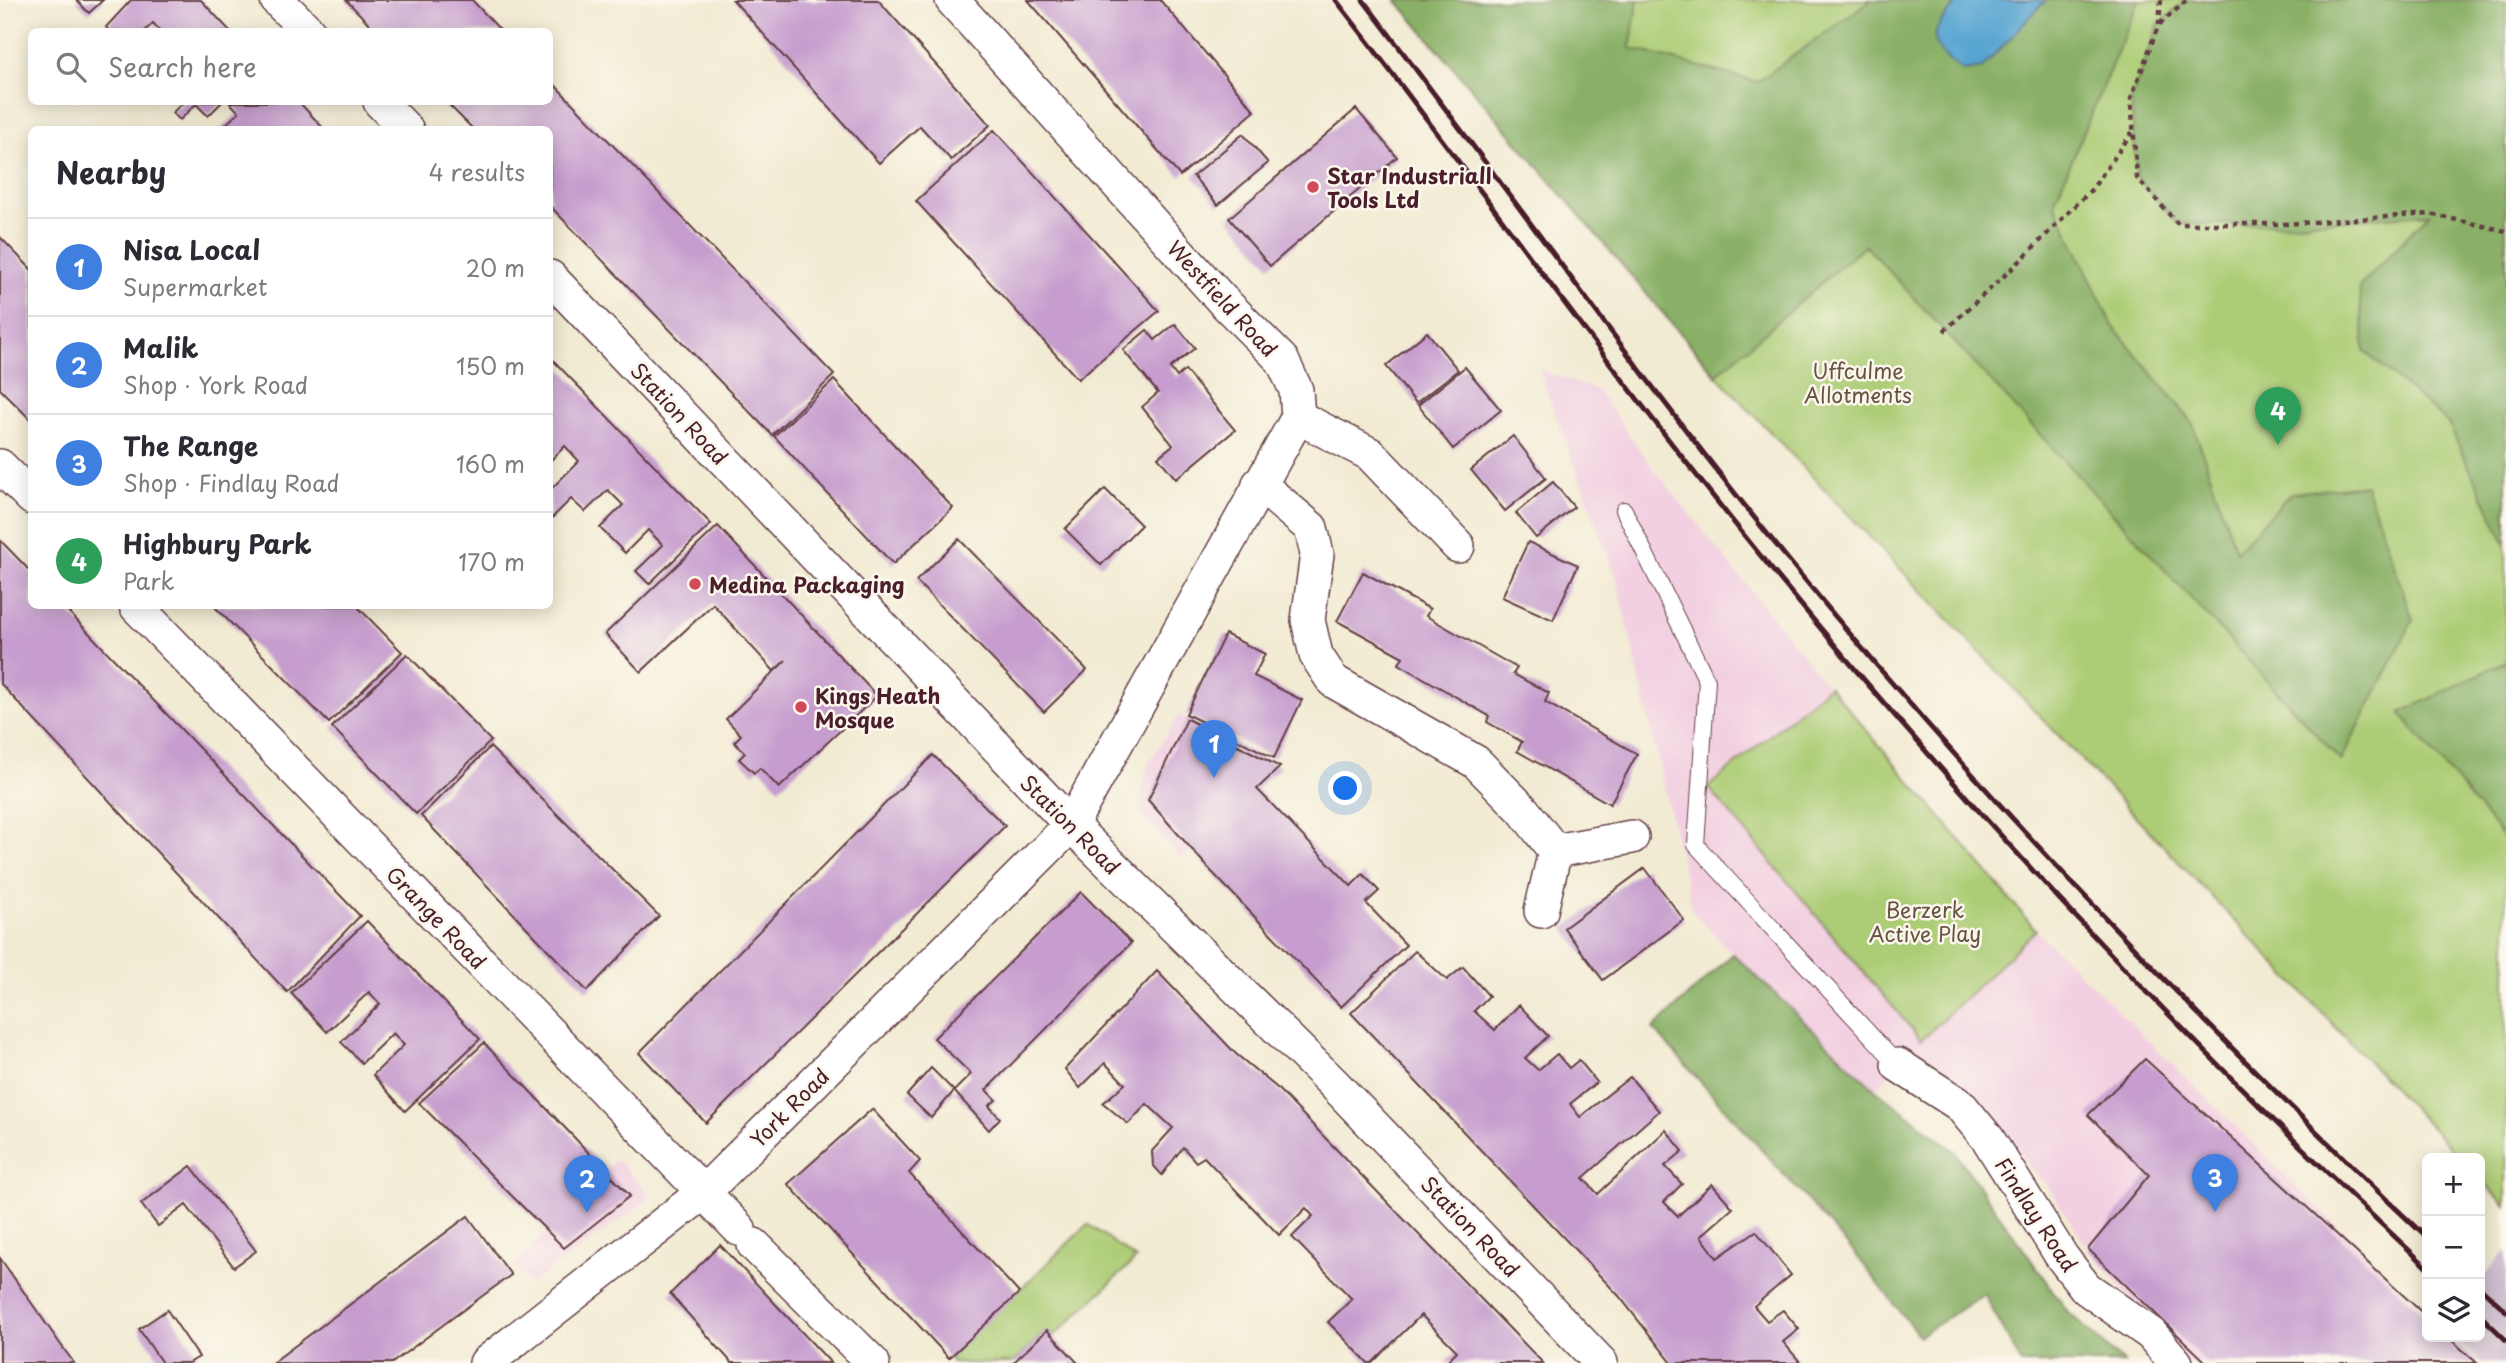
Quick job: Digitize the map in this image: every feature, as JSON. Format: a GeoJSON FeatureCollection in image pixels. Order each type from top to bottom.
{"type":"FeatureCollection","features":[{"type":"Feature","properties":{"kind":"street"},"geometry":{"type":"LineString","coordinates":[[278,0],[305,28]]}},
{"type":"Feature","properties":{"kind":"street","name":"Westfield Road"},"geometry":{"type":"LineString","coordinates":[[952,0],[1222,300],[1282,360],[1296,390],[1298,417]]}},
{"type":"Feature","properties":{"kind":"street"},"geometry":{"type":"LineString","coordinates":[[383,105],[403,126]]}},
{"type":"Feature","properties":{"kind":"street","name":"Station Road"},"geometry":{"type":"LineString","coordinates":[[553,280],[1071,825],[1332,1082],[1601,1363]]}},
{"type":"Feature","properties":{"kind":"street"},"geometry":{"type":"LineString","coordinates":[[1071,825],[1298,417],[1370,454],[1458,546]]}},
{"type":"Feature","properties":{"kind":"street"},"geometry":{"type":"LineString","coordinates":[[0,466],[28,494]]}},
{"type":"Feature","properties":{"kind":"street"},"geometry":{"type":"LineString","coordinates":[[1259,484],[1311,528],[1317,554],[1308,620],[1316,655],[1333,681],[1476,762],[1523,810],[1555,851]]}},
{"type":"Feature","properties":{"kind":"street","name":"Grange Road"},"geometry":{"type":"LineString","coordinates":[[139,609],[747,1237],[873,1363]]}},
{"type":"Feature","properties":{"kind":"street","name":"York Road"},"geometry":{"type":"LineString","coordinates":[[485,1363],[704,1192],[1071,825]]}},
{"type":"Feature","properties":{"kind":"street"},"geometry":{"type":"LineString","coordinates":[[1555,851],[1632,838]]}},
{"type":"Feature","properties":{"kind":"street"},"geometry":{"type":"LineString","coordinates":[[1541,911],[1555,851]]}},
{"type":"Feature","properties":{"kind":"street","name":"Findlay Road"},"geometry":{"type":"LineString","coordinates":[[1898,1065],[1960,1105],[1988,1139],[2062,1257],[2086,1288],[2151,1334],[2176,1363]]}},
{"type":"Feature","properties":{"kind":"lane"},"geometry":{"type":"LineString","coordinates":[[1623,510],[1707,681],[1696,845],[1898,1065]]}},
{"type":"Feature","properties":{"kind":"path"},"geometry":{"type":"LineString","coordinates":[[2161,0],[2159,24],[2131,97],[2133,130],[2137,178],[2178,224],[2285,224],[2430,214],[2506,231]]}},
{"type":"Feature","properties":{"kind":"path"},"geometry":{"type":"LineString","coordinates":[[2159,24],[2187,0]]}},
{"type":"Feature","properties":{"kind":"path"},"geometry":{"type":"LineString","coordinates":[[1944,331],[2018,263],[2092,189],[2133,130]]}},
{"type":"Feature","properties":{"kind":"shaded area"},"geometry":{"type":"Polygon","coordinates":[[[1539,370],[1597,390],[1656,472],[1842,704],[2036,930],[2422,1310],[2422,1342],[2455,1342],[2478,1363],[2187,1363],[2088,1249],[2049,1188],[1936,1060],[1910,1053],[1875,1089],[1733,954],[1693,912],[1616,577],[1539,370]]]}},
{"type":"Feature","properties":{"kind":"shaded area"},"geometry":{"type":"Polygon","coordinates":[[[1179,715],[1280,767],[1192,851],[1180,857],[1139,811],[1148,764],[1179,715]]]}},
{"type":"Feature","properties":{"kind":"shaded area"},"geometry":{"type":"Polygon","coordinates":[[[616,1159],[652,1197],[531,1284],[514,1266],[616,1159]]]}},
{"type":"Feature","properties":{"kind":"shaded area"},"geometry":{"type":"Polygon","coordinates":[[[2506,1251],[2506,1363],[2481,1363],[2458,1342],[2485,1342],[2485,1274],[2506,1251]]]}},
{"type":"Feature","properties":{"kind":"green space","name":"Uffculme Allotments"},"geometry":{"type":"Polygon","coordinates":[[[1396,0],[2506,0],[2506,1206],[2485,1184],[2485,1153],[2455,1153],[1716,375],[1396,0]]]}},
{"type":"Feature","properties":{"kind":"green space"},"geometry":{"type":"Polygon","coordinates":[[[1396,0],[1638,0],[1630,48],[1757,82],[1871,0],[2139,0],[2054,203],[2113,326],[2192,422],[2236,551],[2291,493],[2366,485],[2413,620],[2341,761],[1865,245],[1716,375],[1396,0]]]}},
{"type":"Feature","properties":{"kind":"green space"},"geometry":{"type":"Polygon","coordinates":[[[2187,0],[2506,0],[2506,545],[2448,423],[2365,352],[2359,287],[2429,214],[2285,224],[2178,224],[2137,178],[2131,98],[2159,24],[2187,0]]]}},
{"type":"Feature","properties":{"kind":"green space"},"geometry":{"type":"Polygon","coordinates":[[[2506,661],[2506,841],[2400,713],[2506,661]]]}},
{"type":"Feature","properties":{"kind":"green space","name":"Berzerk Active Play"},"geometry":{"type":"Polygon","coordinates":[[[1829,686],[2036,930],[1921,1040],[1708,787],[1829,686]]]}},
{"type":"Feature","properties":{"kind":"green space"},"geometry":{"type":"Polygon","coordinates":[[[1733,954],[1875,1089],[1954,1151],[2068,1312],[2124,1363],[2021,1363],[1984,1294],[1919,1336],[1853,1251],[1653,1029],[1733,954]]]}},
{"type":"Feature","properties":{"kind":"green space"},"geometry":{"type":"Polygon","coordinates":[[[1088,1224],[1136,1259],[1053,1337],[1046,1331],[1013,1363],[952,1363],[949,1358],[1088,1224]]]}},
{"type":"Feature","properties":{"kind":"water"},"geometry":{"type":"Polygon","coordinates":[[[1960,0],[2046,0],[1982,68],[1963,71],[1941,53],[1935,37],[1942,21],[1960,0]]]}},
{"type":"Feature","properties":{"kind":"building"},"geometry":{"type":"Polygon","coordinates":[[[76,0],[103,0],[89,13],[76,0]]]}},
{"type":"Feature","properties":{"kind":"building"},"geometry":{"type":"Polygon","coordinates":[[[131,0],[201,0],[227,28],[157,28],[153,23],[148,28],[106,27],[131,0]]]}},
{"type":"Feature","properties":{"kind":"building"},"geometry":{"type":"Polygon","coordinates":[[[346,0],[472,0],[498,28],[373,28],[346,0]]]}},
{"type":"Feature","properties":{"kind":"building"},"geometry":{"type":"Polygon","coordinates":[[[733,0],[878,0],[990,125],[951,160],[920,126],[879,163],[733,0]]]}},
{"type":"Feature","properties":{"kind":"building"},"geometry":{"type":"Polygon","coordinates":[[[1028,0],[1160,0],[1255,111],[1180,176],[1028,0]]]}},
{"type":"Feature","properties":{"kind":"building"},"geometry":{"type":"Polygon","coordinates":[[[553,83],[834,375],[772,435],[553,209],[553,126],[470,126],[449,105],[553,105],[553,83]]]}},
{"type":"Feature","properties":{"kind":"building"},"geometry":{"type":"Polygon","coordinates":[[[181,105],[195,105],[180,120],[172,113],[181,105]]]}},
{"type":"Feature","properties":{"kind":"building"},"geometry":{"type":"Polygon","coordinates":[[[197,105],[219,105],[208,116],[197,105]]]}},
{"type":"Feature","properties":{"kind":"building"},"geometry":{"type":"Polygon","coordinates":[[[232,105],[302,105],[321,126],[224,126],[239,112],[232,105]]]}},
{"type":"Feature","properties":{"kind":"building","name":"Star Industriall Tools Ltd"},"geometry":{"type":"Polygon","coordinates":[[[1356,109],[1397,157],[1270,266],[1229,218],[1356,109]]]}},
{"type":"Feature","properties":{"kind":"building"},"geometry":{"type":"Polygon","coordinates":[[[994,130],[1159,311],[1078,379],[916,201],[994,130]]]}},
{"type":"Feature","properties":{"kind":"building"},"geometry":{"type":"Polygon","coordinates":[[[1243,134],[1268,163],[1218,205],[1193,176],[1243,134]]]}},
{"type":"Feature","properties":{"kind":"building"},"geometry":{"type":"Polygon","coordinates":[[[0,237],[28,266],[28,417],[0,389],[0,237]]]}},
{"type":"Feature","properties":{"kind":"building"},"geometry":{"type":"Polygon","coordinates":[[[1175,324],[1195,348],[1170,368],[1177,377],[1185,370],[1235,430],[1176,479],[1158,457],[1173,445],[1142,407],[1158,393],[1123,350],[1147,330],[1155,340],[1175,324]]]}},
{"type":"Feature","properties":{"kind":"building"},"geometry":{"type":"Polygon","coordinates":[[[1427,332],[1458,370],[1416,403],[1386,366],[1427,332]]]}},
{"type":"Feature","properties":{"kind":"building"},"geometry":{"type":"Polygon","coordinates":[[[553,360],[711,524],[649,584],[636,571],[663,545],[648,530],[625,553],[600,528],[623,505],[608,490],[585,512],[571,499],[553,517],[553,487],[579,461],[565,446],[553,458],[553,360]]]}},
{"type":"Feature","properties":{"kind":"building"},"geometry":{"type":"Polygon","coordinates":[[[1465,367],[1501,410],[1453,449],[1418,405],[1465,367]]]}},
{"type":"Feature","properties":{"kind":"building"},"geometry":{"type":"Polygon","coordinates":[[[834,380],[953,508],[893,564],[774,436],[834,380]]]}},
{"type":"Feature","properties":{"kind":"building"},"geometry":{"type":"Polygon","coordinates":[[[1513,436],[1546,478],[1505,511],[1471,470],[1513,436]]]}},
{"type":"Feature","properties":{"kind":"building"},"geometry":{"type":"Polygon","coordinates":[[[1553,482],[1574,507],[1536,538],[1516,513],[1553,482]]]}},
{"type":"Feature","properties":{"kind":"building"},"geometry":{"type":"Polygon","coordinates":[[[1105,489],[1141,525],[1101,565],[1065,529],[1105,489]]]}},
{"type":"Feature","properties":{"kind":"building"},"geometry":{"type":"Polygon","coordinates":[[[718,526],[877,696],[779,788],[760,768],[754,773],[739,759],[745,753],[734,742],[741,735],[726,719],[786,660],[774,671],[713,604],[641,672],[605,634],[718,526]]]}},
{"type":"Feature","properties":{"kind":"building"},"geometry":{"type":"Polygon","coordinates":[[[959,539],[1087,670],[1044,712],[916,581],[959,539]]]}},
{"type":"Feature","properties":{"kind":"building"},"geometry":{"type":"Polygon","coordinates":[[[0,540],[28,569],[28,609],[66,609],[360,916],[287,992],[0,683],[0,540]]]}},
{"type":"Feature","properties":{"kind":"building"},"geometry":{"type":"Polygon","coordinates":[[[1528,542],[1578,565],[1553,620],[1502,597],[1528,542]]]}},
{"type":"Feature","properties":{"kind":"building"},"geometry":{"type":"Polygon","coordinates":[[[1363,572],[1430,609],[1426,616],[1517,668],[1513,674],[1549,693],[1545,702],[1637,754],[1610,804],[1517,751],[1522,742],[1487,722],[1489,716],[1399,664],[1403,657],[1337,621],[1363,572]]]}},
{"type":"Feature","properties":{"kind":"building"},"geometry":{"type":"Polygon","coordinates":[[[217,609],[360,609],[402,652],[329,723],[217,609]]]}},
{"type":"Feature","properties":{"kind":"building"},"geometry":{"type":"Polygon","coordinates":[[[1225,634],[1265,654],[1254,676],[1302,700],[1274,758],[1186,714],[1225,634]]]}},
{"type":"Feature","properties":{"kind":"building"},"geometry":{"type":"Polygon","coordinates":[[[407,654],[491,741],[416,814],[332,727],[407,654]]]}},
{"type":"Feature","properties":{"kind":"building"},"geometry":{"type":"Polygon","coordinates":[[[1187,719],[1280,767],[1257,789],[1351,886],[1363,874],[1379,891],[1366,903],[1406,945],[1341,1007],[1211,871],[1148,800],[1187,719]]]}},
{"type":"Feature","properties":{"kind":"building"},"geometry":{"type":"Polygon","coordinates":[[[490,747],[659,916],[587,991],[421,816],[490,747]]]}},
{"type":"Feature","properties":{"kind":"building"},"geometry":{"type":"Polygon","coordinates":[[[933,755],[1005,826],[706,1123],[639,1053],[933,755]]]}},
{"type":"Feature","properties":{"kind":"building"},"geometry":{"type":"Polygon","coordinates":[[[1645,868],[1684,920],[1603,980],[1564,928],[1645,868]]]}},
{"type":"Feature","properties":{"kind":"building"},"geometry":{"type":"Polygon","coordinates":[[[1081,892],[1131,943],[986,1090],[996,1100],[989,1106],[1000,1118],[989,1130],[954,1091],[971,1074],[934,1038],[1081,892]]]}},
{"type":"Feature","properties":{"kind":"building"},"geometry":{"type":"Polygon","coordinates":[[[367,921],[480,1039],[405,1111],[373,1075],[404,1045],[393,1033],[362,1063],[341,1042],[380,1004],[369,992],[327,1032],[291,993],[367,921]]]}},
{"type":"Feature","properties":{"kind":"building"},"geometry":{"type":"Polygon","coordinates":[[[1415,951],[1447,980],[1463,967],[1489,996],[1474,1011],[1495,1030],[1519,1005],[1548,1036],[1525,1058],[1538,1070],[1557,1054],[1569,1068],[1579,1060],[1597,1082],[1570,1104],[1580,1117],[1630,1077],[1659,1111],[1583,1178],[1598,1194],[1666,1130],[1683,1151],[1665,1166],[1682,1184],[1664,1202],[1678,1216],[1712,1184],[1733,1208],[1701,1236],[1717,1258],[1756,1231],[1791,1275],[1754,1306],[1767,1321],[1783,1310],[1799,1329],[1783,1342],[1801,1363],[1672,1363],[1619,1296],[1351,1013],[1415,951]]]}},
{"type":"Feature","properties":{"kind":"building"},"geometry":{"type":"Polygon","coordinates":[[[1157,971],[1236,1054],[1276,1087],[1543,1363],[1445,1363],[1457,1351],[1421,1315],[1372,1363],[1368,1363],[1328,1322],[1352,1299],[1292,1237],[1313,1216],[1306,1208],[1279,1235],[1204,1157],[1196,1162],[1183,1147],[1162,1175],[1153,1165],[1152,1151],[1173,1128],[1147,1104],[1128,1124],[1103,1103],[1125,1084],[1105,1063],[1080,1088],[1065,1069],[1157,971]]]}},
{"type":"Feature","properties":{"kind":"building"},"geometry":{"type":"Polygon","coordinates":[[[484,1043],[630,1196],[564,1248],[419,1103],[484,1043]]]}},
{"type":"Feature","properties":{"kind":"building"},"geometry":{"type":"Polygon","coordinates":[[[2145,1059],[2422,1312],[2422,1342],[2454,1342],[2477,1363],[2207,1363],[2088,1249],[2149,1175],[2088,1115],[2145,1059]]]}},
{"type":"Feature","properties":{"kind":"building"},"geometry":{"type":"Polygon","coordinates":[[[931,1068],[954,1091],[931,1118],[907,1095],[931,1068]]]}},
{"type":"Feature","properties":{"kind":"building"},"geometry":{"type":"Polygon","coordinates":[[[872,1109],[920,1161],[909,1173],[1019,1293],[949,1358],[788,1184],[872,1109]]]}},
{"type":"Feature","properties":{"kind":"building"},"geometry":{"type":"Polygon","coordinates":[[[191,1166],[256,1251],[234,1267],[186,1205],[158,1226],[141,1204],[191,1166]]]}},
{"type":"Feature","properties":{"kind":"building"},"geometry":{"type":"Polygon","coordinates":[[[468,1216],[511,1275],[392,1363],[272,1363],[468,1216]]]}},
{"type":"Feature","properties":{"kind":"building"},"geometry":{"type":"Polygon","coordinates":[[[720,1245],[831,1363],[732,1363],[670,1294],[720,1245]]]}},
{"type":"Feature","properties":{"kind":"building"},"geometry":{"type":"Polygon","coordinates":[[[0,1258],[61,1345],[74,1363],[0,1363],[0,1258]]]}},
{"type":"Feature","properties":{"kind":"building"},"geometry":{"type":"Polygon","coordinates":[[[167,1310],[199,1357],[189,1363],[162,1363],[139,1329],[167,1310]]]}},
{"type":"Feature","properties":{"kind":"building"},"geometry":{"type":"Polygon","coordinates":[[[1047,1330],[1078,1363],[1013,1363],[1047,1330]]]}},
{"type":"Feature","properties":{"kind":"railway"},"geometry":{"type":"LineString","coordinates":[[1336,0],[1705,487],[1918,742],[2081,923],[2165,1011],[2422,1262]]}},
{"type":"Feature","properties":{"kind":"railway"},"geometry":{"type":"LineString","coordinates":[[1363,0],[1681,424],[1865,652],[1941,740],[2098,911],[2260,1076],[2422,1233]]}},
{"type":"Feature","properties":{"kind":"railway"},"geometry":{"type":"LineString","coordinates":[[2485,1292],[2506,1311]]}},
{"type":"Feature","properties":{"kind":"railway"},"geometry":{"type":"LineString","coordinates":[[2485,1320],[2506,1340]]}},
{"type":"Feature","properties":{"kind":"place","name":"Star Industriall Tools Ltd"},"geometry":{"type":"Point","coordinates":[1313,187]}},
{"type":"Feature","properties":{"kind":"place","name":"Highbury Park"},"geometry":{"type":"Point","coordinates":[2278,445]}},
{"type":"Feature","properties":{"kind":"place","name":"Medina Packaging"},"geometry":{"type":"Point","coordinates":[695,584]}},
{"type":"Feature","properties":{"kind":"place","name":"Kings Heath Mosque"},"geometry":{"type":"Point","coordinates":[801,707]}},
{"type":"Feature","properties":{"kind":"place","name":"Nisa Local"},"geometry":{"type":"Point","coordinates":[1214,778]}},
{"type":"Feature","properties":{"kind":"place","name":"The Range"},"geometry":{"type":"Point","coordinates":[2215,1212]}},
{"type":"Feature","properties":{"kind":"place","name":"Malik"},"geometry":{"type":"Point","coordinates":[587,1213]}}]}
